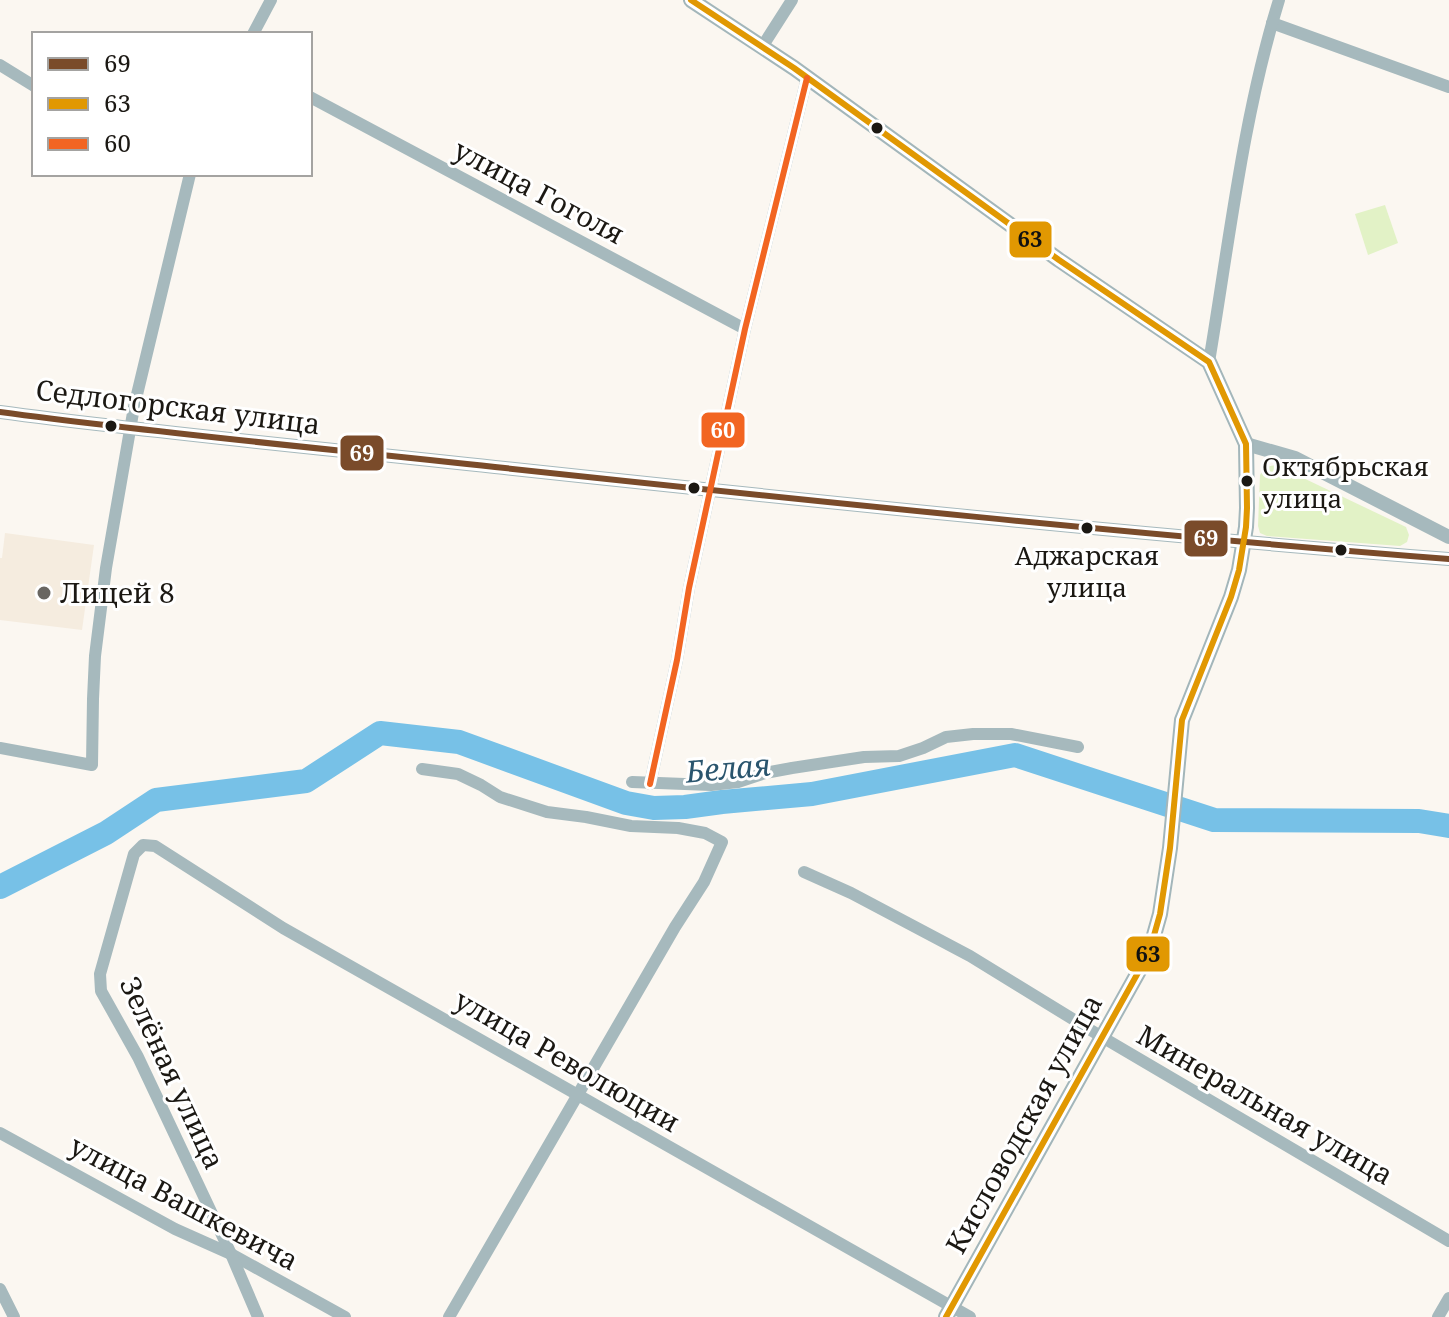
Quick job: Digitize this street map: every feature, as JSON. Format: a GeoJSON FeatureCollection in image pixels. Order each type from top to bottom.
{"type":"FeatureCollection","features":[{"type":"Feature","properties":{"kind":"main road"},"geometry":{"type":"LineString","coordinates":[[691,0],[807,78],[1059,260],[1209,362],[1246,444],[1244,543]]}},
{"type":"Feature","properties":{"kind":"main road","name":"Кисловодская улица"},"geometry":{"type":"LineString","coordinates":[[949,1312],[1149,953],[1160,914],[1170,848],[1182,720],[1231,597],[1244,543]]}},
{"type":"Feature","properties":{"kind":"street"},"geometry":{"type":"LineString","coordinates":[[254,32],[271,0]]}},
{"type":"Feature","properties":{"kind":"street"},"geometry":{"type":"LineString","coordinates":[[762,47],[792,0]]}},
{"type":"Feature","properties":{"kind":"street"},"geometry":{"type":"LineString","coordinates":[[1209,362],[1246,135],[1279,0]]}},
{"type":"Feature","properties":{"kind":"street"},"geometry":{"type":"LineString","coordinates":[[1272,23],[1449,87]]}},
{"type":"Feature","properties":{"kind":"street"},"geometry":{"type":"LineString","coordinates":[[0,65],[32,85]]}},
{"type":"Feature","properties":{"kind":"street"},"geometry":{"type":"LineString","coordinates":[[650,784],[745,329],[807,78]]}},
{"type":"Feature","properties":{"kind":"street","name":"улица Гоголя"},"geometry":{"type":"LineString","coordinates":[[312,98],[745,329]]}},
{"type":"Feature","properties":{"kind":"street"},"geometry":{"type":"LineString","coordinates":[[0,748],[92,765],[96,642],[106,568],[130,429],[185,176]]}},
{"type":"Feature","properties":{"kind":"street","name":"Седлогорская улица"},"geometry":{"type":"LineString","coordinates":[[0,412],[130,429],[710,491],[1244,543],[1449,559]]}},
{"type":"Feature","properties":{"kind":"street"},"geometry":{"type":"LineString","coordinates":[[1246,444],[1295,458],[1449,537]]}},
{"type":"Feature","properties":{"kind":"street"},"geometry":{"type":"LineString","coordinates":[[632,782],[711,785],[738,782],[792,768],[864,757],[899,756],[946,737],[973,734],[1011,734],[1078,747]]}},
{"type":"Feature","properties":{"kind":"street"},"geometry":{"type":"LineString","coordinates":[[422,769],[458,774],[500,797],[547,812],[631,826],[678,828],[705,833],[722,842],[704,882],[449,1317]]}},
{"type":"Feature","properties":{"kind":"street","name":"улица Революции"},"geometry":{"type":"LineString","coordinates":[[143,845],[155,846],[283,928],[578,1094],[949,1312],[970,1317]]}},
{"type":"Feature","properties":{"kind":"street","name":"Зелёная улица"},"geometry":{"type":"LineString","coordinates":[[143,845],[134,854],[100,974],[101,991],[138,1057],[258,1317]]}},
{"type":"Feature","properties":{"kind":"street","name":"Минеральная улица"},"geometry":{"type":"LineString","coordinates":[[804,872],[851,893],[970,956],[1449,1241]]}},
{"type":"Feature","properties":{"kind":"street","name":"улица Вашкевича"},"geometry":{"type":"LineString","coordinates":[[0,1133],[345,1317]]}},
{"type":"Feature","properties":{"kind":"street"},"geometry":{"type":"LineString","coordinates":[[0,1289],[14,1317]]}},
{"type":"Feature","properties":{"kind":"street"},"geometry":{"type":"LineString","coordinates":[[1438,1317],[1449,1298]]}},
{"type":"Feature","properties":{"kind":"shaded area","name":"Лицей 8"},"geometry":{"type":"Polygon","coordinates":[[[5,533],[94,545],[82,630],[0,620],[0,558],[5,533]]]}},
{"type":"Feature","properties":{"kind":"green space"},"geometry":{"type":"Polygon","coordinates":[[[1385,205],[1398,243],[1368,255],[1355,214],[1385,205]]]}},
{"type":"Feature","properties":{"kind":"green space"},"geometry":{"type":"Polygon","coordinates":[[[1276,465],[1406,527],[1409,535],[1407,542],[1400,546],[1260,533],[1260,475],[1265,467],[1276,465]]]}},
{"type":"Feature","properties":{"kind":"waterway","name":"Белая"},"geometry":{"type":"LineString","coordinates":[[0,887],[106,833],[156,800],[306,781],[380,733],[459,742],[626,803],[654,808],[812,794],[1015,755],[1214,820],[1419,821],[1449,826]]}},
{"type":"Feature","properties":{"kind":"transit line","name":"63"},"geometry":{"type":"LineString","coordinates":[[691,0],[794,68],[1059,260],[1209,362],[1246,444],[1246,527],[1239,570],[1182,720],[1170,848],[1160,914],[1149,953],[946,1317]]}},
{"type":"Feature","properties":{"kind":"transit line","name":"60"},"geometry":{"type":"LineString","coordinates":[[650,784],[745,329],[807,78]]}},
{"type":"Feature","properties":{"kind":"transit line","name":"69"},"geometry":{"type":"LineString","coordinates":[[0,412],[852,504],[1449,559]]}},
{"type":"Feature","properties":{"kind":"place","name":"Октябрьская улица"},"geometry":{"type":"Point","coordinates":[1247,481]}},
{"type":"Feature","properties":{"kind":"place","name":"Аджарская улица"},"geometry":{"type":"Point","coordinates":[1087,528]}},
{"type":"Feature","properties":{"kind":"place","name":"Лицей 8"},"geometry":{"type":"Point","coordinates":[44,593]}}]}
